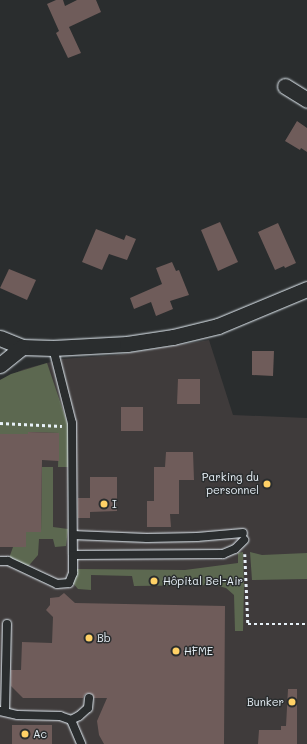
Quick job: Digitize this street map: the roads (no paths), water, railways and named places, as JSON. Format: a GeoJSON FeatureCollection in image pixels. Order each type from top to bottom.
{"type":"FeatureCollection","features":[{"type":"Feature","properties":{"kind":"street"},"geometry":{"type":"LineString","coordinates":[[285,86],[307,100]]}},
{"type":"Feature","properties":{"kind":"street"},"geometry":{"type":"LineString","coordinates":[[0,338],[22,347],[53,348],[128,344],[173,337],[218,326],[307,289]]}},
{"type":"Feature","properties":{"kind":"street"},"geometry":{"type":"LineString","coordinates":[[0,365],[22,347]]}},
{"type":"Feature","properties":{"kind":"lane"},"geometry":{"type":"LineString","coordinates":[[0,561],[8,561],[57,584],[69,583],[73,573],[72,427],[53,348]]}},
{"type":"Feature","properties":{"kind":"lane"},"geometry":{"type":"LineString","coordinates":[[73,535],[147,538],[244,536],[235,549],[223,554],[73,555]]}},
{"type":"Feature","properties":{"kind":"lane"},"geometry":{"type":"LineString","coordinates":[[8,624],[3,711],[18,715],[60,716],[71,720],[79,716],[88,708],[89,698]]}},
{"type":"Feature","properties":{"kind":"lane"},"geometry":{"type":"LineString","coordinates":[[71,720],[81,744]]}},
{"type":"Feature","properties":{"kind":"place","name":"Parking du personnel"},"geometry":{"type":"Point","coordinates":[267,484]}},
{"type":"Feature","properties":{"kind":"place","name":"I"},"geometry":{"type":"Point","coordinates":[104,504]}},
{"type":"Feature","properties":{"kind":"place","name":"Hôpital Bel-Air"},"geometry":{"type":"Point","coordinates":[154,581]}},
{"type":"Feature","properties":{"kind":"place","name":"Bb"},"geometry":{"type":"Point","coordinates":[89,638]}},
{"type":"Feature","properties":{"kind":"place","name":"HFME"},"geometry":{"type":"Point","coordinates":[176,651]}},
{"type":"Feature","properties":{"kind":"place","name":"Bunker"},"geometry":{"type":"Point","coordinates":[292,702]}},
{"type":"Feature","properties":{"kind":"place","name":"Ac"},"geometry":{"type":"Point","coordinates":[25,734]}}]}
